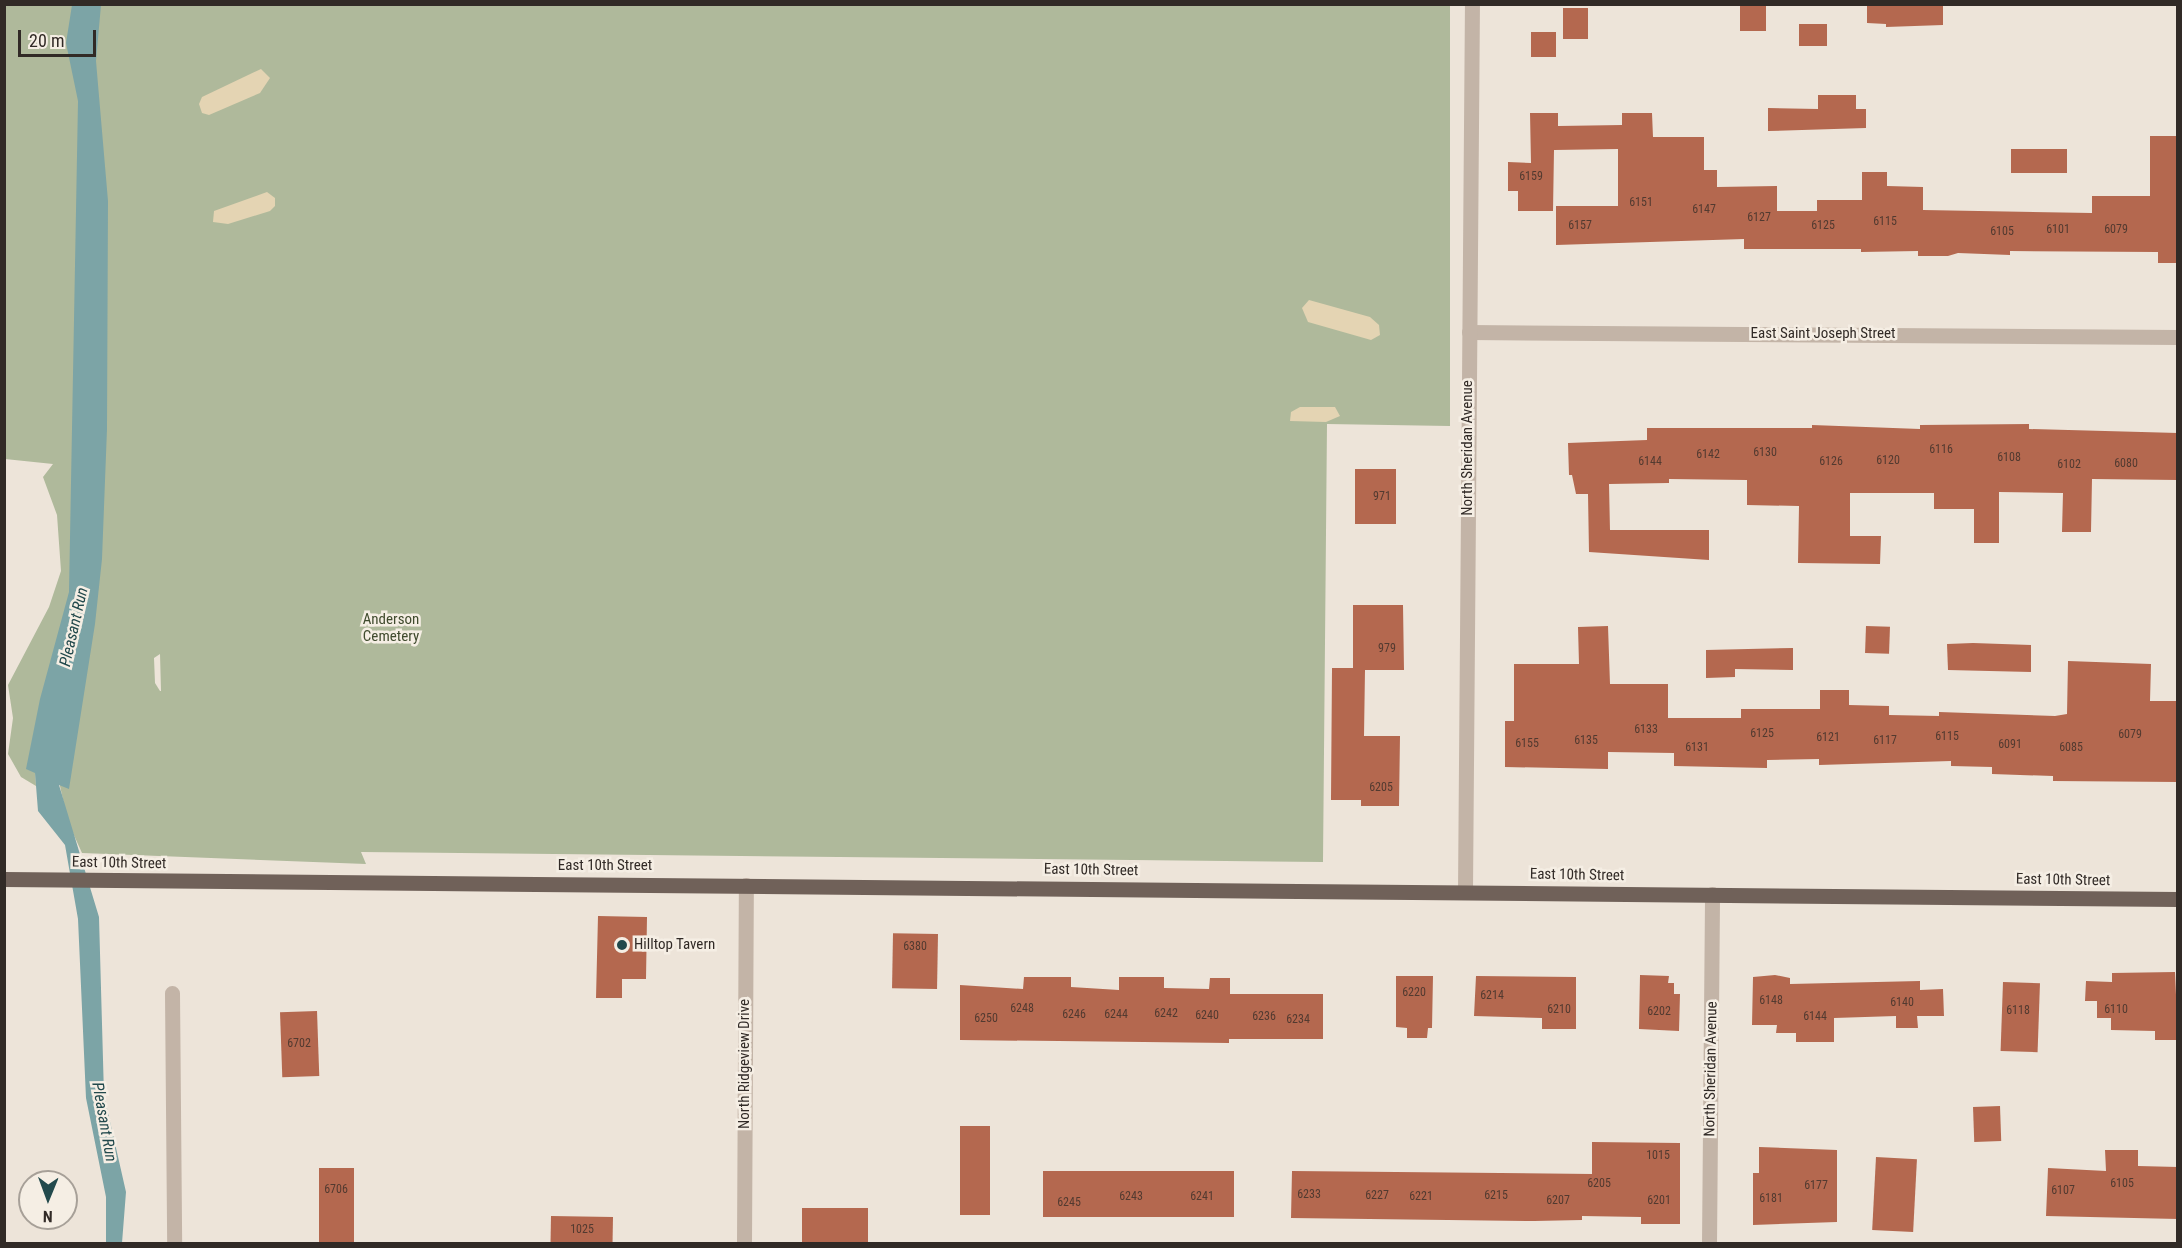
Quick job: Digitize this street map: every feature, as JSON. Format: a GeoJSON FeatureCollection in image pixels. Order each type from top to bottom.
{"type":"FeatureCollection","features":[{"type":"Feature","properties":{"kind":"main road","name":"East 10th Street"},"geometry":{"type":"LineString","coordinates":[[9,880],[2178,899]]}},
{"type":"Feature","properties":{"kind":"street","name":"North Sheridan Avenue"},"geometry":{"type":"LineString","coordinates":[[1465,891],[1472,4]]}},
{"type":"Feature","properties":{"kind":"street","name":"East Saint Joseph Street"},"geometry":{"type":"LineString","coordinates":[[1469,332],[2178,337]]}},
{"type":"Feature","properties":{"kind":"street","name":"North Ridgeview Drive"},"geometry":{"type":"LineString","coordinates":[[744,1244],[746,885]]}},
{"type":"Feature","properties":{"kind":"street","name":"North Sheridan Avenue"},"geometry":{"type":"LineString","coordinates":[[1709,1244],[1712,894]]}},
{"type":"Feature","properties":{"kind":"street"},"geometry":{"type":"LineString","coordinates":[[172,993],[174,1244]]}},
{"type":"Feature","properties":{"kind":"green space","name":"Anderson Cemetery"},"geometry":{"type":"Polygon","coordinates":[[[4,5],[1450,5],[1450,426],[1327,424],[1323,862],[361,852],[366,864],[82,853],[68,822],[58,777],[86,513],[35,768],[36,786],[21,777],[8,754],[13,718],[8,685],[49,607],[61,571],[57,515],[43,477],[53,464],[5,459],[4,5]],[[160,654],[154,658],[155,683],[161,691],[160,654]]]}},
{"type":"Feature","properties":{"kind":"sand"},"geometry":{"type":"Polygon","coordinates":[[[261,69],[270,78],[260,93],[209,115],[202,113],[199,104],[202,97],[261,69]]]}},
{"type":"Feature","properties":{"kind":"sand"},"geometry":{"type":"Polygon","coordinates":[[[267,192],[275,198],[275,206],[270,211],[228,224],[213,222],[214,211],[267,192]]]}},
{"type":"Feature","properties":{"kind":"sand"},"geometry":{"type":"Polygon","coordinates":[[[1309,300],[1370,317],[1379,325],[1380,335],[1371,340],[1308,322],[1302,308],[1309,300]]]}},
{"type":"Feature","properties":{"kind":"sand"},"geometry":{"type":"Polygon","coordinates":[[[1300,407],[1335,407],[1340,416],[1326,422],[1290,421],[1291,412],[1300,407]]]}},
{"type":"Feature","properties":{"kind":"water","name":"Pleasant Run"},"geometry":{"type":"Polygon","coordinates":[[[72,5],[101,5],[96,61],[108,201],[107,429],[102,559],[95,624],[69,789],[59,785],[99,917],[104,1095],[126,1192],[122,1243],[106,1243],[106,1197],[86,1098],[78,919],[65,845],[38,811],[35,773],[26,769],[40,699],[69,592],[78,101],[66,43],[72,5]]]}},
{"type":"Feature","properties":{"kind":"building"},"geometry":{"type":"Polygon","coordinates":[[[1740,4],[1766,4],[1766,31],[1740,31],[1740,4]]]}},
{"type":"Feature","properties":{"kind":"building"},"geometry":{"type":"Polygon","coordinates":[[[1867,4],[1943,4],[1943,25],[1886,27],[1886,24],[1867,23],[1867,4]]]}},
{"type":"Feature","properties":{"kind":"building"},"geometry":{"type":"Polygon","coordinates":[[[1563,8],[1588,8],[1588,39],[1563,39],[1563,8]]]}},
{"type":"Feature","properties":{"kind":"building"},"geometry":{"type":"Polygon","coordinates":[[[1799,24],[1827,24],[1827,46],[1799,46],[1799,24]]]}},
{"type":"Feature","properties":{"kind":"building"},"geometry":{"type":"Polygon","coordinates":[[[1531,32],[1556,32],[1556,57],[1531,57],[1531,32]]]}},
{"type":"Feature","properties":{"kind":"building"},"geometry":{"type":"Polygon","coordinates":[[[1818,95],[1856,95],[1856,109],[1866,109],[1866,128],[1768,131],[1768,108],[1818,109],[1818,95]]]}},
{"type":"Feature","properties":{"kind":"building"},"geometry":{"type":"Polygon","coordinates":[[[1530,113],[1558,113],[1558,126],[1622,125],[1622,113],[1652,113],[1653,137],[1704,137],[1704,170],[1717,170],[1717,187],[1777,186],[1777,211],[1817,211],[1817,200],[1862,200],[1862,172],[1887,172],[1887,186],[1923,187],[1923,210],[2092,213],[2092,196],[2150,196],[2150,136],[2178,136],[2178,263],[2158,263],[2158,252],[2010,251],[2010,255],[1958,253],[1948,256],[1918,256],[1918,251],[1744,249],[1744,239],[1556,245],[1556,206],[1618,206],[1618,149],[1554,150],[1553,211],[1518,211],[1518,191],[1508,191],[1508,162],[1531,163],[1530,113]]]}},
{"type":"Feature","properties":{"kind":"building"},"geometry":{"type":"Polygon","coordinates":[[[2011,149],[2067,149],[2067,173],[2011,173],[2011,149]]]}},
{"type":"Feature","properties":{"kind":"building"},"geometry":{"type":"Polygon","coordinates":[[[2029,424],[2029,429],[2178,433],[2178,480],[2092,479],[2091,532],[2062,532],[2063,493],[1999,492],[1999,543],[1974,543],[1974,509],[1934,509],[1934,493],[1850,493],[1850,536],[1881,536],[1880,564],[1798,563],[1799,506],[1747,505],[1747,480],[1669,479],[1669,483],[1609,484],[1610,530],[1709,530],[1709,560],[1589,552],[1588,494],[1576,494],[1572,475],[1569,475],[1568,443],[1647,440],[1647,428],[1812,428],[1812,425],[1920,429],[1920,425],[2029,424]]]}},
{"type":"Feature","properties":{"kind":"building"},"geometry":{"type":"Polygon","coordinates":[[[1355,469],[1396,469],[1396,524],[1355,524],[1355,469]]]}},
{"type":"Feature","properties":{"kind":"building"},"geometry":{"type":"Polygon","coordinates":[[[1353,605],[1403,605],[1404,670],[1365,670],[1364,736],[1400,736],[1399,806],[1361,806],[1361,800],[1331,800],[1332,668],[1353,668],[1353,605]]]}},
{"type":"Feature","properties":{"kind":"building"},"geometry":{"type":"Polygon","coordinates":[[[1608,626],[1610,684],[1668,684],[1668,718],[1741,718],[1741,709],[1820,709],[1820,690],[1849,690],[1849,705],[1889,706],[1889,715],[1939,716],[1939,712],[2055,716],[2067,714],[2068,661],[2151,664],[2150,701],[2178,701],[2178,782],[2053,781],[2053,776],[1992,774],[1992,767],[1951,766],[1951,761],[1819,765],[1819,759],[1767,760],[1767,768],[1674,766],[1674,753],[1608,752],[1608,769],[1505,767],[1505,721],[1514,721],[1514,664],[1579,664],[1578,627],[1608,626]]]}},
{"type":"Feature","properties":{"kind":"building"},"geometry":{"type":"Polygon","coordinates":[[[1866,626],[1890,627],[1889,654],[1865,653],[1866,626]]]}},
{"type":"Feature","properties":{"kind":"building"},"geometry":{"type":"Polygon","coordinates":[[[1947,644],[2031,645],[2031,672],[1948,670],[1947,644]]]}},
{"type":"Feature","properties":{"kind":"building"},"geometry":{"type":"Polygon","coordinates":[[[1793,648],[1793,670],[1735,669],[1735,677],[1706,678],[1706,650],[1793,648]]]}},
{"type":"Feature","properties":{"kind":"building","name":"Hilltop Tavern"},"geometry":{"type":"Polygon","coordinates":[[[598,916],[647,917],[646,979],[622,979],[622,998],[596,998],[598,916]]]}},
{"type":"Feature","properties":{"kind":"building"},"geometry":{"type":"Polygon","coordinates":[[[893,933],[938,934],[937,989],[892,988],[893,933]]]}},
{"type":"Feature","properties":{"kind":"building"},"geometry":{"type":"Polygon","coordinates":[[[2175,972],[2178,1040],[2155,1040],[2155,1031],[2111,1030],[2111,1018],[2097,1018],[2097,1001],[2085,1001],[2086,981],[2112,982],[2112,973],[2175,972]]]}},
{"type":"Feature","properties":{"kind":"building"},"geometry":{"type":"Polygon","coordinates":[[[1640,975],[1669,976],[1668,983],[1674,983],[1674,994],[1680,994],[1679,1031],[1639,1029],[1640,975]]]}},
{"type":"Feature","properties":{"kind":"building"},"geometry":{"type":"Polygon","coordinates":[[[1775,975],[1790,978],[1790,984],[1920,981],[1920,990],[1943,989],[1944,1016],[1917,1016],[1918,1028],[1896,1028],[1896,1016],[1834,1018],[1834,1042],[1796,1042],[1796,1033],[1776,1033],[1777,1025],[1752,1025],[1753,977],[1775,975]]]}},
{"type":"Feature","properties":{"kind":"building"},"geometry":{"type":"Polygon","coordinates":[[[1396,976],[1433,976],[1432,1028],[1428,1028],[1427,1038],[1407,1038],[1407,1028],[1396,1027],[1396,976]]]}},
{"type":"Feature","properties":{"kind":"building"},"geometry":{"type":"Polygon","coordinates":[[[1476,976],[1576,977],[1576,1029],[1542,1029],[1542,1018],[1474,1016],[1476,976]]]}},
{"type":"Feature","properties":{"kind":"building"},"geometry":{"type":"Polygon","coordinates":[[[1024,977],[1071,977],[1071,987],[1119,990],[1119,977],[1164,977],[1164,988],[1209,989],[1210,978],[1230,978],[1230,994],[1323,994],[1323,1039],[1229,1039],[1229,1043],[960,1040],[960,985],[1023,989],[1024,977]]]}},
{"type":"Feature","properties":{"kind":"building"},"geometry":{"type":"Polygon","coordinates":[[[2003,982],[2040,983],[2038,1052],[2001,1051],[2003,982]]]}},
{"type":"Feature","properties":{"kind":"building"},"geometry":{"type":"Polygon","coordinates":[[[317,1011],[319,1076],[282,1077],[280,1012],[317,1011]]]}},
{"type":"Feature","properties":{"kind":"building"},"geometry":{"type":"Polygon","coordinates":[[[2000,1106],[2001,1141],[1974,1142],[1973,1107],[2000,1106]]]}},
{"type":"Feature","properties":{"kind":"building"},"geometry":{"type":"Polygon","coordinates":[[[960,1126],[990,1126],[990,1215],[960,1215],[960,1126]]]}},
{"type":"Feature","properties":{"kind":"building"},"geometry":{"type":"Polygon","coordinates":[[[1592,1142],[1680,1143],[1680,1224],[1641,1224],[1641,1217],[1582,1216],[1582,1220],[1534,1221],[1291,1218],[1292,1171],[1592,1174],[1592,1142]]]}},
{"type":"Feature","properties":{"kind":"building"},"geometry":{"type":"Polygon","coordinates":[[[1759,1147],[1837,1150],[1837,1222],[1753,1225],[1753,1173],[1759,1173],[1759,1147]]]}},
{"type":"Feature","properties":{"kind":"building"},"geometry":{"type":"Polygon","coordinates":[[[2105,1150],[2138,1150],[2138,1166],[2178,1167],[2178,1219],[2046,1216],[2048,1168],[2106,1171],[2105,1150]]]}},
{"type":"Feature","properties":{"kind":"building"},"geometry":{"type":"Polygon","coordinates":[[[1876,1157],[1917,1159],[1913,1232],[1872,1230],[1876,1157]]]}},
{"type":"Feature","properties":{"kind":"building"},"geometry":{"type":"Polygon","coordinates":[[[319,1168],[354,1168],[354,1242],[319,1242],[319,1168]]]}},
{"type":"Feature","properties":{"kind":"building"},"geometry":{"type":"Polygon","coordinates":[[[1043,1171],[1234,1171],[1234,1217],[1043,1217],[1043,1171]]]}},
{"type":"Feature","properties":{"kind":"building"},"geometry":{"type":"Polygon","coordinates":[[[802,1208],[868,1208],[868,1244],[802,1244],[802,1208]]]}},
{"type":"Feature","properties":{"kind":"building"},"geometry":{"type":"Polygon","coordinates":[[[551,1216],[613,1217],[613,1244],[551,1244],[551,1216]]]}},
{"type":"Feature","properties":{"kind":"place","name":"Hilltop Tavern"},"geometry":{"type":"Point","coordinates":[622,945]}}]}
